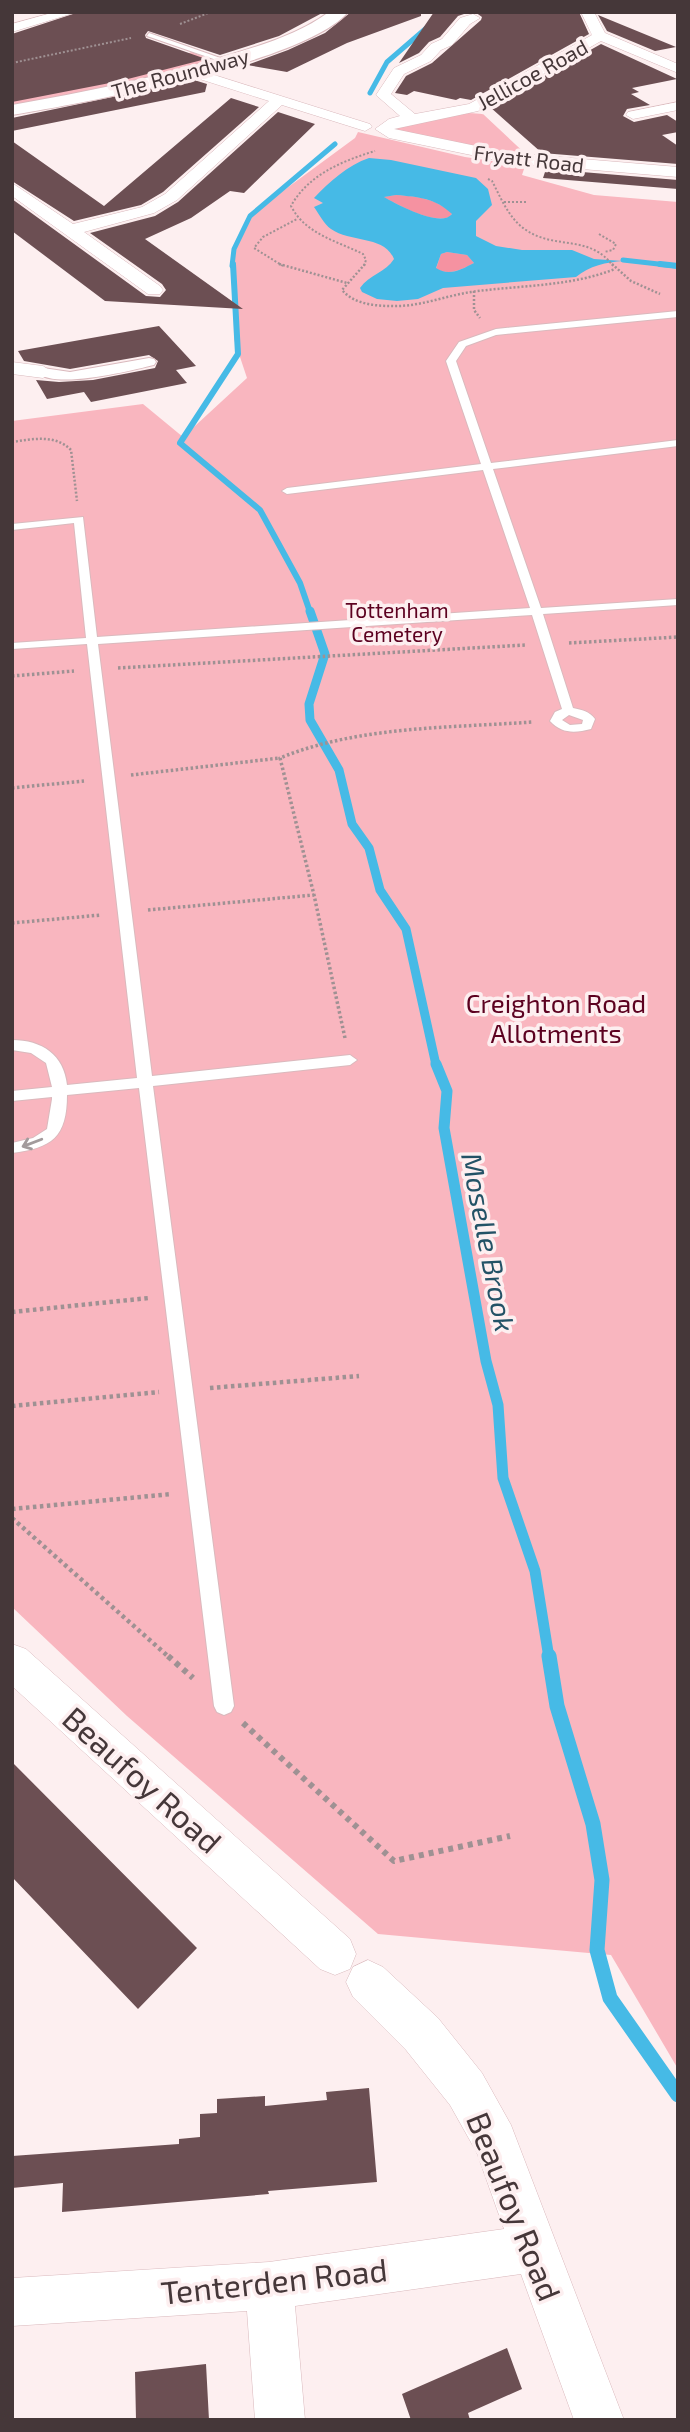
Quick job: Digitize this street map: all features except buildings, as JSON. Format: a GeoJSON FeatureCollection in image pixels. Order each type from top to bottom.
{"type":"FeatureCollection","features":[{"type":"Feature","properties":{"kind":"highway","name":"The Roundway"},"geometry":{"type":"LineString","coordinates":[[12,110],[102,94],[227,62],[285,41],[340,12]]}},
{"type":"Feature","properties":{"kind":"street"},"geometry":{"type":"LineString","coordinates":[[12,28],[71,12]]}},
{"type":"Feature","properties":{"kind":"street"},"geometry":{"type":"LineString","coordinates":[[587,12],[600,36],[678,69]]}},
{"type":"Feature","properties":{"kind":"street"},"geometry":{"type":"LineString","coordinates":[[412,119],[383,94],[399,71],[426,58],[436,47],[447,42],[452,34],[460,30],[465,21],[473,18]]}},
{"type":"Feature","properties":{"kind":"street","name":"Jellicoe Road"},"geometry":{"type":"LineString","coordinates":[[383,129],[389,124],[473,108],[600,36]]}},
{"type":"Feature","properties":{"kind":"street"},"geometry":{"type":"LineString","coordinates":[[192,72],[365,127]]}},
{"type":"Feature","properties":{"kind":"street"},"geometry":{"type":"LineString","coordinates":[[71,230],[137,214],[171,197],[279,100]]}},
{"type":"Feature","properties":{"kind":"street"},"geometry":{"type":"LineString","coordinates":[[644,111],[678,106]]}},
{"type":"Feature","properties":{"kind":"street","name":"Fryatt Road"},"geometry":{"type":"LineString","coordinates":[[383,129],[394,135],[510,158],[678,173]]}},
{"type":"Feature","properties":{"kind":"street"},"geometry":{"type":"LineString","coordinates":[[12,188],[154,290]]}},
{"type":"Feature","properties":{"kind":"street"},"geometry":{"type":"LineString","coordinates":[[12,368],[70,376],[149,362]]}},
{"type":"Feature","properties":{"kind":"street","name":"Beaufoy Road"},"geometry":{"type":"LineString","coordinates":[[12,1661],[335,1954]]}},
{"type":"Feature","properties":{"kind":"street","name":"Beaufoy Road"},"geometry":{"type":"LineString","coordinates":[[368,1982],[422,2034],[466,2089],[495,2141],[599,2420]]}},
{"type":"Feature","properties":{"kind":"street","name":"Tenterden Road"},"geometry":{"type":"LineString","coordinates":[[12,2302],[268,2286],[534,2248]]}},
{"type":"Feature","properties":{"kind":"street"},"geometry":{"type":"LineString","coordinates":[[268,2286],[280,2420]]}},
{"type":"Feature","properties":{"kind":"lane"},"geometry":{"type":"LineString","coordinates":[[149,35],[227,62]]}},
{"type":"Feature","properties":{"kind":"lane"},"geometry":{"type":"LineString","coordinates":[[568,711],[548,644],[451,360],[456,349],[470,340],[496,332],[678,314]]}},
{"type":"Feature","properties":{"kind":"lane"},"geometry":{"type":"LineString","coordinates":[[287,491],[678,443]]}},
{"type":"Feature","properties":{"kind":"lane"},"geometry":{"type":"LineString","coordinates":[[12,527],[79,519],[144,1081],[174,1295],[224,1706]]}},
{"type":"Feature","properties":{"kind":"lane"},"geometry":{"type":"LineString","coordinates":[[12,646],[678,602]]}},
{"type":"Feature","properties":{"kind":"lane"},"geometry":{"type":"LineString","coordinates":[[568,711],[581,713],[589,719],[587,726],[576,730],[563,727],[556,721],[559,715],[568,711]]}},
{"type":"Feature","properties":{"kind":"lane"},"geometry":{"type":"LineString","coordinates":[[12,1045],[36,1048],[55,1064],[60,1091],[59,1117],[52,1133],[32,1146],[12,1148]]}},
{"type":"Feature","properties":{"kind":"lane"},"geometry":{"type":"LineString","coordinates":[[12,1096],[350,1060]]}},
{"type":"Feature","properties":{"kind":"path"},"geometry":{"type":"LineString","coordinates":[[12,63],[149,35],[211,12]]}},
{"type":"Feature","properties":{"kind":"path"},"geometry":{"type":"LineString","coordinates":[[380,150],[343,161],[300,191],[291,206],[297,219],[310,229],[363,254],[366,260],[364,266],[347,283],[342,290],[344,294],[367,303],[386,306],[414,305],[474,291],[588,279],[615,269]]}},
{"type":"Feature","properties":{"kind":"path"},"geometry":{"type":"LineString","coordinates":[[485,178],[492,181],[515,223],[528,232],[550,240],[589,246],[609,258],[615,269],[648,289],[669,296]]}},
{"type":"Feature","properties":{"kind":"path"},"geometry":{"type":"LineString","coordinates":[[505,202],[528,202]]}},
{"type":"Feature","properties":{"kind":"path"},"geometry":{"type":"LineString","coordinates":[[297,219],[263,237],[254,248],[260,254],[285,265],[347,283]]}},
{"type":"Feature","properties":{"kind":"path"},"geometry":{"type":"LineString","coordinates":[[599,234],[616,244],[613,250],[603,253]]}},
{"type":"Feature","properties":{"kind":"path"},"geometry":{"type":"LineString","coordinates":[[474,291],[474,308],[478,315]]}},
{"type":"Feature","properties":{"kind":"path"},"geometry":{"type":"LineString","coordinates":[[12,442],[47,439],[66,444],[71,450],[79,519]]}},
{"type":"Feature","properties":{"kind":"path"},"geometry":{"type":"LineString","coordinates":[[12,676],[333,654],[678,637]]}},
{"type":"Feature","properties":{"kind":"path"},"geometry":{"type":"LineString","coordinates":[[12,788],[280,758],[302,749],[383,733],[556,721]]}},
{"type":"Feature","properties":{"kind":"path"},"geometry":{"type":"LineString","coordinates":[[280,758],[314,895],[350,1060]]}},
{"type":"Feature","properties":{"kind":"path"},"geometry":{"type":"LineString","coordinates":[[12,923],[314,895]]}},
{"type":"Feature","properties":{"kind":"path"},"geometry":{"type":"LineString","coordinates":[[12,1312],[174,1295]]}},
{"type":"Feature","properties":{"kind":"path"},"geometry":{"type":"LineString","coordinates":[[12,1509],[198,1491]]}},
{"type":"Feature","properties":{"kind":"green space"},"geometry":{"type":"Polygon","coordinates":[[[192,52],[211,60],[170,72],[172,74],[12,106],[12,93],[149,65],[192,52]]]}},
{"type":"Feature","properties":{"kind":"green space"},"geometry":{"type":"Polygon","coordinates":[[[469,113],[483,114],[530,158],[393,129],[399,125],[469,113]]]}},
{"type":"Feature","properties":{"kind":"green space","name":"Tottenham Cemetery"},"geometry":{"type":"Polygon","coordinates":[[[358,132],[465,157],[525,166],[522,175],[594,195],[678,202],[678,2069],[611,1955],[378,1934],[127,1716],[12,1607],[12,421],[143,404],[183,437],[247,378],[234,339],[233,249],[249,216],[355,138],[358,132]]]}},
{"type":"Feature","properties":{"kind":"shaded area"},"geometry":{"type":"Polygon","coordinates":[[[396,195],[426,199],[452,213],[450,217],[442,218],[424,216],[383,197],[396,195]]]}},
{"type":"Feature","properties":{"kind":"shaded area"},"geometry":{"type":"Polygon","coordinates":[[[447,252],[467,255],[474,263],[451,272],[436,269],[441,254],[447,252]]]}},
{"type":"Feature","properties":{"kind":"water"},"geometry":{"type":"Polygon","coordinates":[[[369,158],[476,178],[488,189],[492,205],[476,221],[476,236],[496,246],[522,250],[572,250],[594,259],[623,261],[598,265],[576,277],[443,288],[418,299],[377,299],[362,292],[360,288],[391,263],[394,259],[389,251],[383,246],[331,229],[314,207],[323,203],[314,198],[339,175],[369,158]],[[396,195],[384,197],[429,217],[446,218],[452,214],[433,201],[396,195]],[[447,252],[441,254],[436,268],[441,271],[455,271],[474,263],[467,255],[447,252]]]}},
{"type":"Feature","properties":{"kind":"waterway"},"geometry":{"type":"LineString","coordinates":[[370,93],[387,62],[431,24]]}},
{"type":"Feature","properties":{"kind":"waterway"},"geometry":{"type":"LineString","coordinates":[[232,266],[234,249],[250,216],[335,144]]}},
{"type":"Feature","properties":{"kind":"waterway"},"geometry":{"type":"LineString","coordinates":[[623,260],[676,266]]}},
{"type":"Feature","properties":{"kind":"waterway","name":"Moselle Brook"},"geometry":{"type":"LineString","coordinates":[[233,264],[238,354],[180,443],[260,510],[300,583],[310,612]]}},
{"type":"Feature","properties":{"kind":"waterway"},"geometry":{"type":"LineString","coordinates":[[660,264],[678,266]]}},
{"type":"Feature","properties":{"kind":"waterway","name":"Moselle Brook"},"geometry":{"type":"LineString","coordinates":[[310,611],[325,654],[309,704],[310,720],[339,770],[352,824],[369,848],[380,890],[406,929],[436,1065]]}},
{"type":"Feature","properties":{"kind":"waterway","name":"Moselle Brook"},"geometry":{"type":"LineString","coordinates":[[436,1064],[447,1091],[444,1128],[486,1361],[498,1405],[503,1478],[535,1571],[549,1658]]}},
{"type":"Feature","properties":{"kind":"waterway","name":"Moselle Brook"},"geometry":{"type":"LineString","coordinates":[[549,1656],[557,1706],[593,1824],[602,1880],[597,1950],[610,1998],[678,2095]]}},
{"type":"Feature","properties":{"kind":"park label","name":"Creighton Road Allotments"},"geometry":{"type":"Point","coordinates":[556,1017]}}]}
